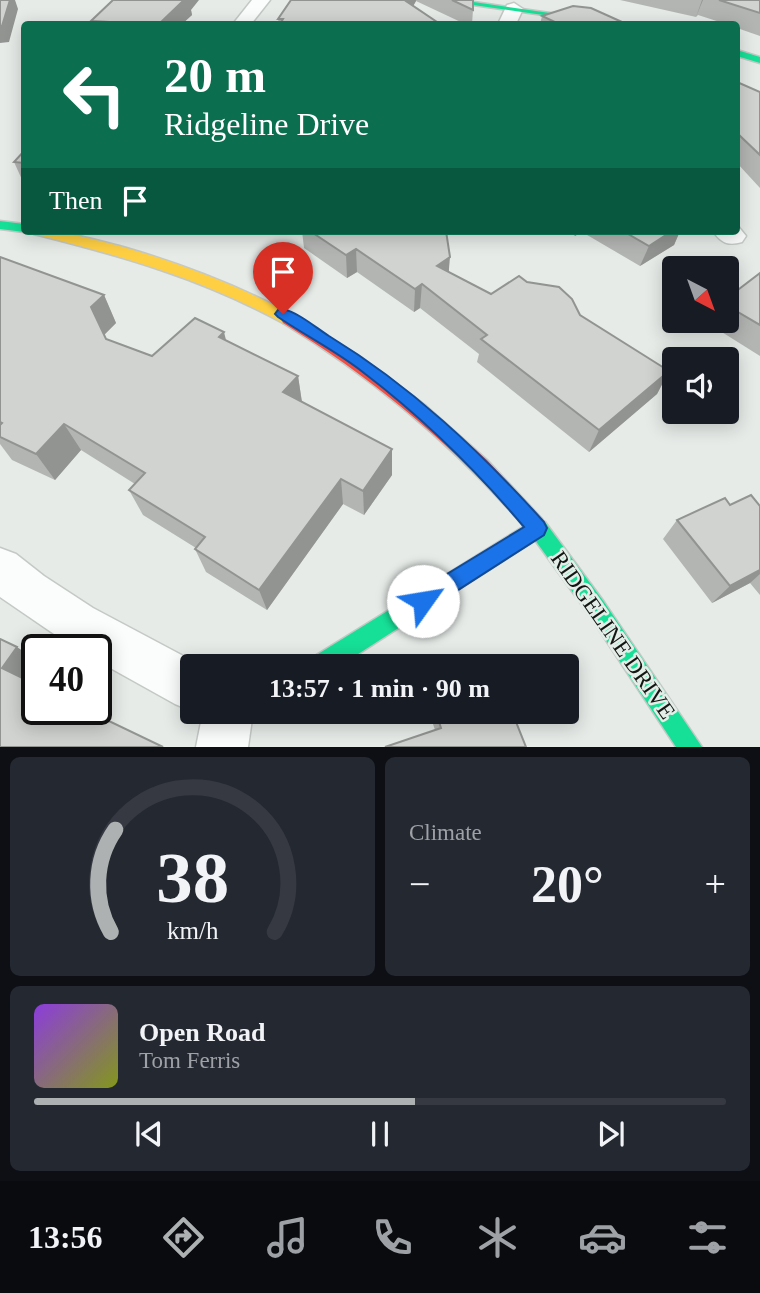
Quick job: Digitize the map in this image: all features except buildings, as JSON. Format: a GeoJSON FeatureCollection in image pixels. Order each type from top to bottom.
{"type":"FeatureCollection","features":[{"type":"Feature","properties":{"kind":"street"},"geometry":{"type":"LineString","coordinates":[[244,21],[261,0]]}},
{"type":"Feature","properties":{"kind":"street"},"geometry":{"type":"LineString","coordinates":[[442,0],[511,17],[575,21]]}},
{"type":"Feature","properties":{"kind":"street"},"geometry":{"type":"LineString","coordinates":[[740,54],[760,60]]}},
{"type":"Feature","properties":{"kind":"street"},"geometry":{"type":"LineString","coordinates":[[0,225],[21,228]]}},
{"type":"Feature","properties":{"kind":"street","name":"RIDGELINE DRIVE"},"geometry":{"type":"LineString","coordinates":[[59,235],[114,246],[177,265],[241,292],[304,325],[368,367],[433,420],[538,528],[620,640],[690,747]]}},
{"type":"Feature","properties":{"kind":"street"},"geometry":{"type":"LineString","coordinates":[[339,654],[538,528]]}},
{"type":"Feature","properties":{"kind":"street"},"geometry":{"type":"LineString","coordinates":[[0,569],[28,593],[78,624],[180,680]]}},
{"type":"Feature","properties":{"kind":"street"},"geometry":{"type":"LineString","coordinates":[[222,747],[226,724]]}},
{"type":"Feature","properties":{"kind":"traffic: fast"},"geometry":{"type":"LineString","coordinates":[[442,0],[600,21]]}},
{"type":"Feature","properties":{"kind":"traffic: fast"},"geometry":{"type":"LineString","coordinates":[[740,54],[760,60]]}},
{"type":"Feature","properties":{"kind":"traffic: fast"},"geometry":{"type":"LineString","coordinates":[[0,225],[21,228]]}},
{"type":"Feature","properties":{"kind":"traffic: fast"},"geometry":{"type":"LineString","coordinates":[[535,525],[597,609],[690,747]]}},
{"type":"Feature","properties":{"kind":"traffic: fast"},"geometry":{"type":"LineString","coordinates":[[339,654],[538,528]]}},
{"type":"Feature","properties":{"kind":"traffic: slow"},"geometry":{"type":"LineString","coordinates":[[56,235],[104,246],[198,276],[288,319]]}},
{"type":"Feature","properties":{"kind":"traffic: jam"},"geometry":{"type":"LineString","coordinates":[[288,319],[356,362],[420,411],[480,466],[535,525]]}},
{"type":"Feature","properties":{"kind":"route"},"geometry":{"type":"LineString","coordinates":[[283,314],[368,367],[433,420],[538,528],[423,601]]}}]}
